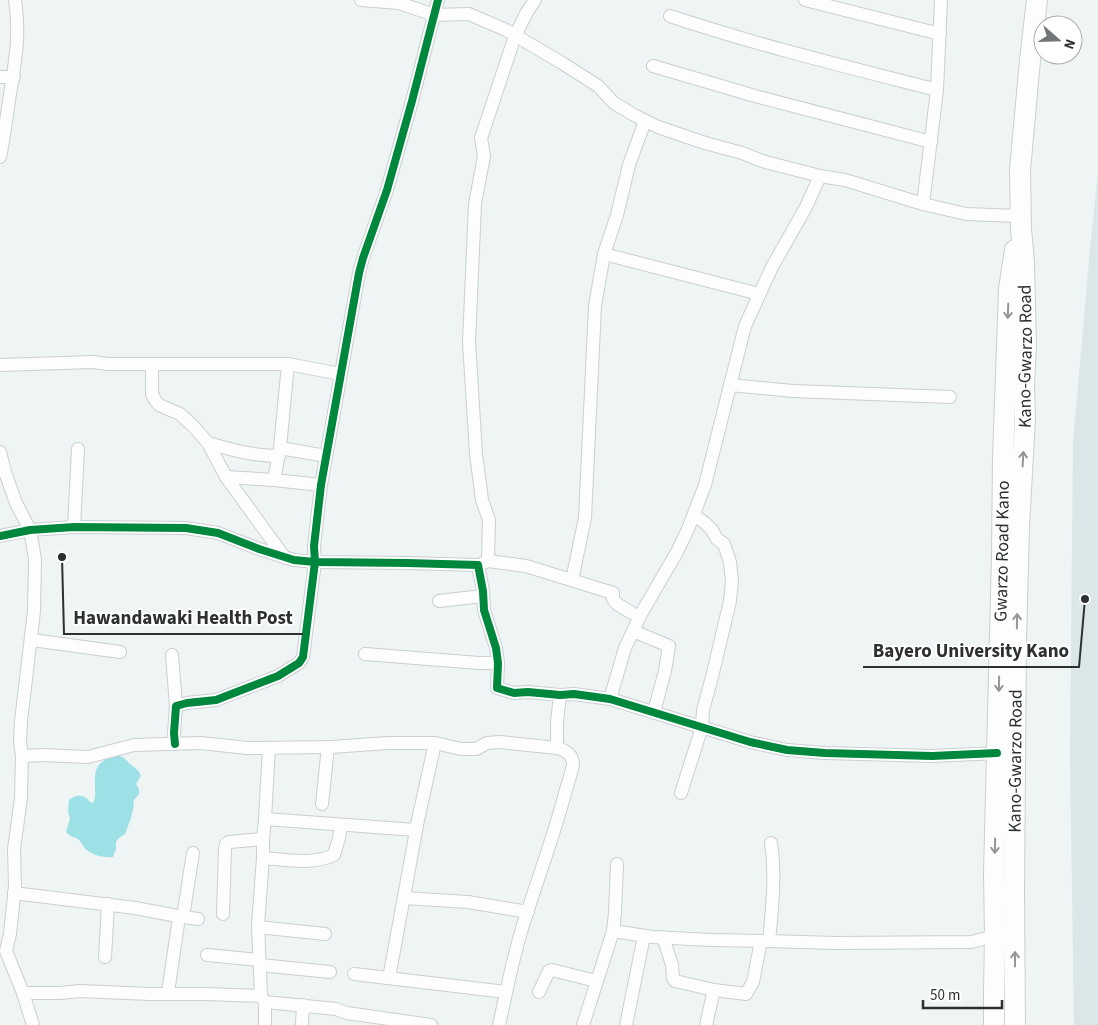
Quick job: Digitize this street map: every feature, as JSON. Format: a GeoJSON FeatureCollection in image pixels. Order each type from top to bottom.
{"type":"FeatureCollection","features":[{"type":"Feature","properties":{"kind":"main road","name":"Kano-Gwarzo Road"},"geometry":{"type":"LineString","coordinates":[[1015,1025],[1016,642],[1026,346],[1020,170],[1037,0]]}},
{"type":"Feature","properties":{"kind":"main road","name":"Gwarzo Road Kano"},"geometry":{"type":"LineString","coordinates":[[994,1025],[994,873],[1003,458],[1009,288],[1021,222]]}},
{"type":"Feature","properties":{"kind":"street"},"geometry":{"type":"LineString","coordinates":[[0,157],[14,77],[18,40],[18,19],[15,0]]}},
{"type":"Feature","properties":{"kind":"street"},"geometry":{"type":"LineString","coordinates":[[361,0],[400,3],[434,15],[469,14],[506,30],[562,63],[598,86],[614,103],[645,121],[705,143],[742,153],[762,161],[820,176],[845,180],[923,204],[966,214],[1021,222]]}},
{"type":"Feature","properties":{"kind":"street"},"geometry":{"type":"LineString","coordinates":[[176,706],[216,700],[278,676],[299,662],[303,657],[315,562],[314,546],[326,456],[359,273],[387,190],[438,0]]}},
{"type":"Feature","properties":{"kind":"street"},"geometry":{"type":"LineString","coordinates":[[535,0],[515,36],[481,138],[484,156],[475,204],[472,244],[469,342],[476,454],[482,500],[489,520],[482,580],[484,610],[496,648],[498,663],[497,688],[514,693],[528,692],[560,696],[574,694],[610,699],[750,742],[788,750],[932,756],[997,753]]}},
{"type":"Feature","properties":{"kind":"street"},"geometry":{"type":"LineString","coordinates":[[805,0],[940,34]]}},
{"type":"Feature","properties":{"kind":"street"},"geometry":{"type":"LineString","coordinates":[[923,204],[937,90],[941,0]]}},
{"type":"Feature","properties":{"kind":"street"},"geometry":{"type":"LineString","coordinates":[[670,16],[735,37],[937,90]]}},
{"type":"Feature","properties":{"kind":"street"},"geometry":{"type":"LineString","coordinates":[[653,66],[763,99],[931,142]]}},
{"type":"Feature","properties":{"kind":"street"},"geometry":{"type":"LineString","coordinates":[[0,77],[14,77]]}},
{"type":"Feature","properties":{"kind":"street"},"geometry":{"type":"LineString","coordinates":[[572,580],[585,518],[596,306],[604,254],[617,215],[629,165],[645,121]]}},
{"type":"Feature","properties":{"kind":"street"},"geometry":{"type":"LineString","coordinates":[[610,699],[625,648],[651,596],[677,552],[705,485],[745,326],[772,266],[806,208],[820,176]]}},
{"type":"Feature","properties":{"kind":"street"},"geometry":{"type":"LineString","coordinates":[[604,254],[759,294]]}},
{"type":"Feature","properties":{"kind":"street"},"geometry":{"type":"LineString","coordinates":[[0,366],[93,362],[108,364],[288,364],[340,374]]}},
{"type":"Feature","properties":{"kind":"street"},"geometry":{"type":"LineString","coordinates":[[152,364],[152,394],[155,400],[159,405],[180,414],[208,443],[226,477],[285,558]]}},
{"type":"Feature","properties":{"kind":"street"},"geometry":{"type":"LineString","coordinates":[[274,480],[280,452],[288,364]]}},
{"type":"Feature","properties":{"kind":"street"},"geometry":{"type":"LineString","coordinates":[[730,385],[793,392],[950,397]]}},
{"type":"Feature","properties":{"kind":"street"},"geometry":{"type":"LineString","coordinates":[[208,443],[239,452],[267,456],[280,452],[326,456]]}},
{"type":"Feature","properties":{"kind":"street"},"geometry":{"type":"LineString","coordinates":[[74,527],[78,449]]}},
{"type":"Feature","properties":{"kind":"street"},"geometry":{"type":"LineString","coordinates":[[0,452],[16,503],[30,530],[35,559],[32,640],[21,721],[21,798],[14,849],[14,893],[5,931],[3,954],[23,993],[33,1025]]}},
{"type":"Feature","properties":{"kind":"street"},"geometry":{"type":"LineString","coordinates":[[226,477],[322,485]]}},
{"type":"Feature","properties":{"kind":"street"},"geometry":{"type":"LineString","coordinates":[[681,793],[702,728],[703,710],[730,601],[732,581],[730,562],[724,544],[717,539],[705,523],[694,515]]}},
{"type":"Feature","properties":{"kind":"street"},"geometry":{"type":"LineString","coordinates":[[0,536],[30,530],[74,527],[186,528],[205,530],[294,560],[315,562],[483,563],[526,566],[613,592],[613,599],[617,604],[632,613]]}},
{"type":"Feature","properties":{"kind":"street"},"geometry":{"type":"LineString","coordinates":[[439,601],[483,596]]}},
{"type":"Feature","properties":{"kind":"street"},"geometry":{"type":"LineString","coordinates":[[633,632],[669,646],[665,671],[654,712]]}},
{"type":"Feature","properties":{"kind":"street"},"geometry":{"type":"LineString","coordinates":[[32,640],[120,652]]}},
{"type":"Feature","properties":{"kind":"street"},"geometry":{"type":"LineString","coordinates":[[364,654],[498,663]]}},
{"type":"Feature","properties":{"kind":"street"},"geometry":{"type":"LineString","coordinates":[[172,655],[176,706],[174,744]]}},
{"type":"Feature","properties":{"kind":"street"},"geometry":{"type":"LineString","coordinates":[[557,748],[560,696]]}},
{"type":"Feature","properties":{"kind":"street"},"geometry":{"type":"LineString","coordinates":[[22,756],[88,757],[134,745],[201,742],[247,748],[328,747],[435,742],[461,748],[476,749],[487,743],[500,742],[566,750],[573,763],[563,802],[510,973],[501,1025]]}},
{"type":"Feature","properties":{"kind":"street"},"geometry":{"type":"LineString","coordinates":[[389,978],[423,794],[435,742]]}},
{"type":"Feature","properties":{"kind":"street"},"geometry":{"type":"LineString","coordinates":[[322,804],[328,747]]}},
{"type":"Feature","properties":{"kind":"street"},"geometry":{"type":"LineString","coordinates":[[265,1025],[258,927],[269,748]]}},
{"type":"Feature","properties":{"kind":"street"},"geometry":{"type":"LineString","coordinates":[[266,820],[416,830]]}},
{"type":"Feature","properties":{"kind":"street"},"geometry":{"type":"LineString","coordinates":[[263,858],[324,860],[334,855],[341,825]]}},
{"type":"Feature","properties":{"kind":"street"},"geometry":{"type":"LineString","coordinates":[[223,914],[226,844],[229,842],[263,839]]}},
{"type":"Feature","properties":{"kind":"street"},"geometry":{"type":"LineString","coordinates":[[664,937],[672,965],[673,978],[676,981],[714,990],[746,994],[753,982],[765,941],[772,899],[773,869],[771,843]]}},
{"type":"Feature","properties":{"kind":"street"},"geometry":{"type":"LineString","coordinates":[[0,848],[14,849]]}},
{"type":"Feature","properties":{"kind":"street"},"geometry":{"type":"LineString","coordinates":[[168,993],[193,853]]}},
{"type":"Feature","properties":{"kind":"street"},"geometry":{"type":"LineString","coordinates":[[583,1025],[613,931],[617,864]]}},
{"type":"Feature","properties":{"kind":"street"},"geometry":{"type":"LineString","coordinates":[[14,893],[108,904],[198,919]]}},
{"type":"Feature","properties":{"kind":"street"},"geometry":{"type":"LineString","coordinates":[[404,898],[468,902],[528,912]]}},
{"type":"Feature","properties":{"kind":"street"},"geometry":{"type":"LineString","coordinates":[[105,957],[108,904]]}},
{"type":"Feature","properties":{"kind":"street"},"geometry":{"type":"LineString","coordinates":[[258,927],[325,934]]}},
{"type":"Feature","properties":{"kind":"street"},"geometry":{"type":"LineString","coordinates":[[613,931],[644,936],[711,940],[835,943],[971,942],[995,936]]}},
{"type":"Feature","properties":{"kind":"street"},"geometry":{"type":"LineString","coordinates":[[626,1025],[644,936]]}},
{"type":"Feature","properties":{"kind":"street"},"geometry":{"type":"LineString","coordinates":[[208,955],[330,972]]}},
{"type":"Feature","properties":{"kind":"street"},"geometry":{"type":"LineString","coordinates":[[539,992],[549,971],[552,970],[596,981]]}},
{"type":"Feature","properties":{"kind":"street"},"geometry":{"type":"LineString","coordinates":[[354,974],[506,992]]}},
{"type":"Feature","properties":{"kind":"street"},"geometry":{"type":"LineString","coordinates":[[23,993],[60,993],[80,990],[150,994],[205,994],[263,999],[336,1009],[346,1019],[431,1025]]}},
{"type":"Feature","properties":{"kind":"street"},"geometry":{"type":"LineString","coordinates":[[706,1025],[714,990]]}},
{"type":"Feature","properties":{"kind":"street"},"geometry":{"type":"LineString","coordinates":[[302,1025],[303,1005]]}},
{"type":"Feature","properties":{"kind":"shaded area"},"geometry":{"type":"Polygon","coordinates":[[[1098,173],[1098,1025],[1074,1025],[1070,755],[1073,443],[1098,173]]]}},
{"type":"Feature","properties":{"kind":"water"},"geometry":{"type":"Polygon","coordinates":[[[116,755],[124,758],[141,776],[136,784],[139,794],[133,801],[131,818],[125,834],[116,842],[113,857],[105,857],[90,852],[79,840],[66,832],[70,819],[68,811],[69,800],[80,796],[86,797],[93,803],[95,799],[96,770],[105,760],[116,755]]]}},
{"type":"Feature","properties":{"kind":"cycle path"},"geometry":{"type":"LineString","coordinates":[[175,744],[176,706],[216,700],[278,676],[299,663],[303,657],[315,562],[314,546],[321,485],[359,273],[387,190],[438,0]]}},
{"type":"Feature","properties":{"kind":"cycle path"},"geometry":{"type":"LineString","coordinates":[[0,536],[30,530],[74,527],[186,528],[218,533],[294,560],[478,565],[483,591],[484,610],[496,648],[498,663],[497,688],[514,693],[574,694],[610,699],[750,742],[787,750],[932,756],[997,753]]}},
{"type":"Feature","properties":{"kind":"place","name":"Hawandawaki Health Post"},"geometry":{"type":"Point","coordinates":[62,557]}},
{"type":"Feature","properties":{"kind":"place","name":"Bayero University Kano"},"geometry":{"type":"Point","coordinates":[1085,599]}}]}
